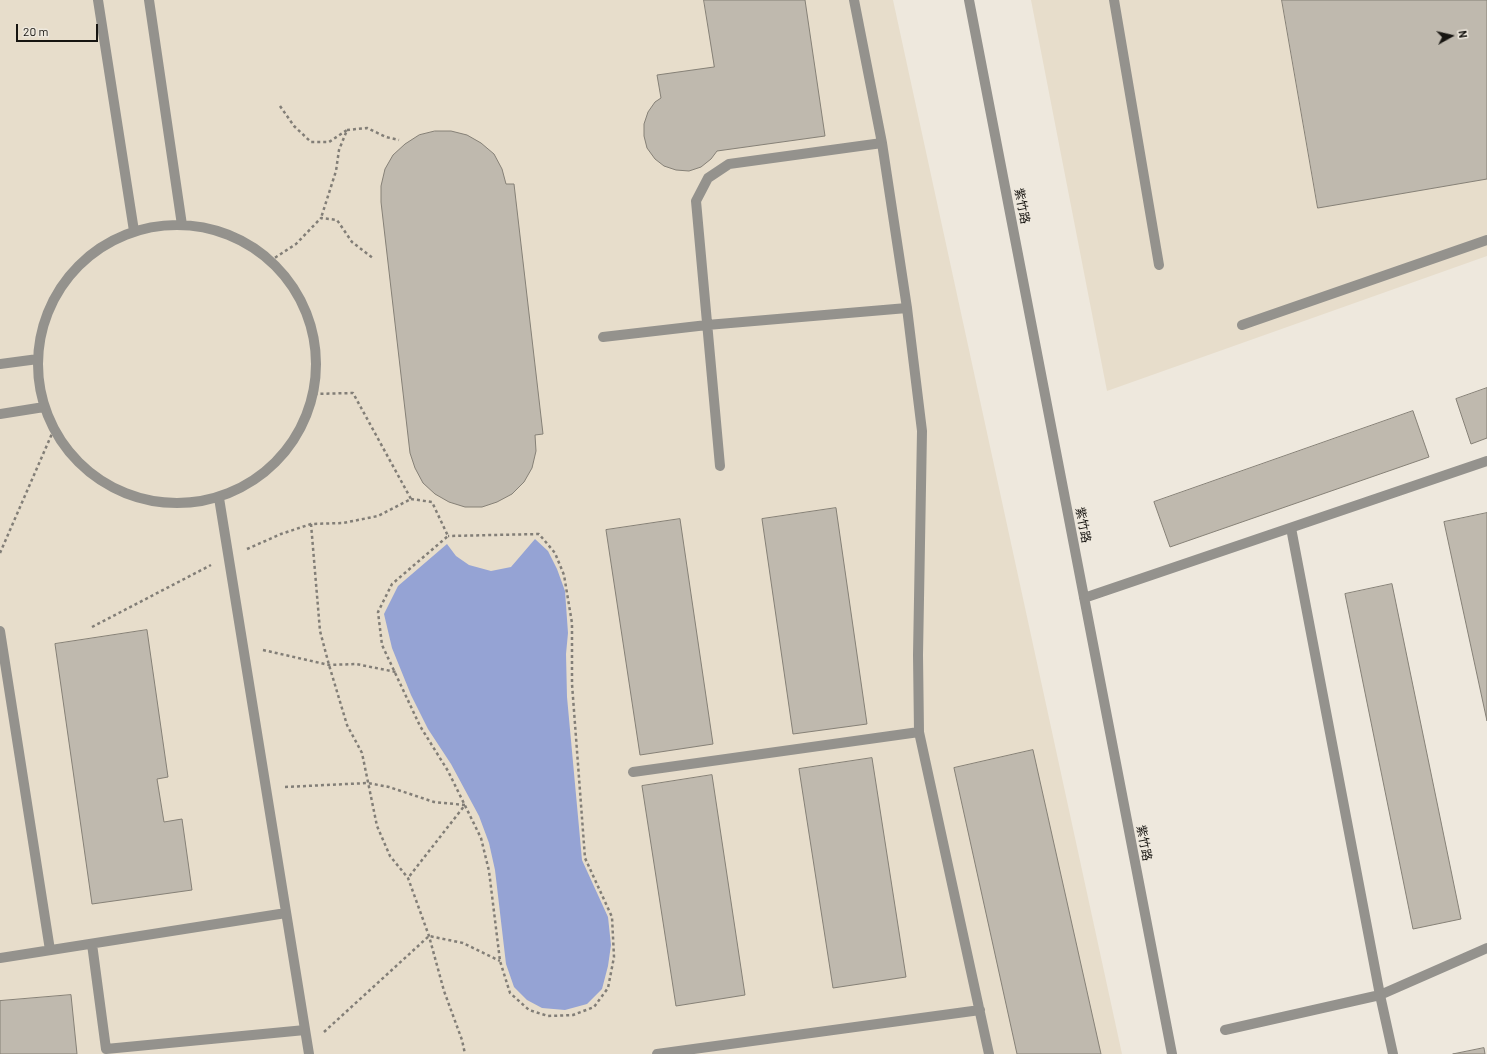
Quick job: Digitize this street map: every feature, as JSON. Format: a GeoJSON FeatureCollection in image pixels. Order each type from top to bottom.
{"type":"FeatureCollection","features":[{"type":"Feature","properties":{"kind":"street"},"geometry":{"type":"LineString","coordinates":[[98,0],[134,232]]}},
{"type":"Feature","properties":{"kind":"street"},"geometry":{"type":"LineString","coordinates":[[149,0],[182,225]]}},
{"type":"Feature","properties":{"kind":"street"},"geometry":{"type":"LineString","coordinates":[[854,0],[882,143],[907,308],[922,431],[918,655],[919,732],[989,1054]]}},
{"type":"Feature","properties":{"kind":"street","name":"紫竹路"},"geometry":{"type":"LineString","coordinates":[[969,0],[1172,1054]]}},
{"type":"Feature","properties":{"kind":"street"},"geometry":{"type":"LineString","coordinates":[[1114,0],[1159,265]]}},
{"type":"Feature","properties":{"kind":"street"},"geometry":{"type":"LineString","coordinates":[[720,466],[696,201],[708,178],[729,164],[882,143]]}},
{"type":"Feature","properties":{"kind":"street"},"geometry":{"type":"LineString","coordinates":[[182,225],[206,228],[229,235],[251,246],[270,261],[286,279],[300,299],[309,322],[315,346],[316,370],[313,394],[306,417],[294,439],[280,458],[262,475],[248,484],[219,498],[196,503],[172,504],[147,501],[124,494],[102,483],[84,468],[67,450],[54,429],[44,407],[39,383],[38,359],[41,335],[48,312],[59,290],[74,270],[92,254],[112,241],[134,232],[158,226],[182,225]]}},
{"type":"Feature","properties":{"kind":"street"},"geometry":{"type":"LineString","coordinates":[[1242,325],[1487,240]]}},
{"type":"Feature","properties":{"kind":"street"},"geometry":{"type":"LineString","coordinates":[[603,337],[707,325],[907,308]]}},
{"type":"Feature","properties":{"kind":"street"},"geometry":{"type":"LineString","coordinates":[[0,364],[38,359]]}},
{"type":"Feature","properties":{"kind":"street"},"geometry":{"type":"LineString","coordinates":[[0,414],[44,407]]}},
{"type":"Feature","properties":{"kind":"street"},"geometry":{"type":"LineString","coordinates":[[1084,598],[1487,462]]}},
{"type":"Feature","properties":{"kind":"street"},"geometry":{"type":"LineString","coordinates":[[219,498],[308,1050]]}},
{"type":"Feature","properties":{"kind":"street"},"geometry":{"type":"LineString","coordinates":[[1292,528],[1380,995],[1393,1054]]}},
{"type":"Feature","properties":{"kind":"street"},"geometry":{"type":"LineString","coordinates":[[0,631],[50,950]]}},
{"type":"Feature","properties":{"kind":"street"},"geometry":{"type":"LineString","coordinates":[[633,772],[919,732]]}},
{"type":"Feature","properties":{"kind":"street"},"geometry":{"type":"LineString","coordinates":[[0,958],[286,913]]}},
{"type":"Feature","properties":{"kind":"street"},"geometry":{"type":"LineString","coordinates":[[92,944],[106,1049],[305,1030]]}},
{"type":"Feature","properties":{"kind":"street"},"geometry":{"type":"LineString","coordinates":[[1225,1030],[1380,995],[1487,948]]}},
{"type":"Feature","properties":{"kind":"street"},"geometry":{"type":"LineString","coordinates":[[657,1054],[980,1010]]}},
{"type":"Feature","properties":{"kind":"path"},"geometry":{"type":"LineString","coordinates":[[280,106],[294,126],[311,142],[329,142],[347,130],[367,128],[386,137],[399,140]]}},
{"type":"Feature","properties":{"kind":"path"},"geometry":{"type":"LineString","coordinates":[[270,261],[296,244],[321,218],[336,171],[339,150],[347,130]]}},
{"type":"Feature","properties":{"kind":"path"},"geometry":{"type":"LineString","coordinates":[[321,218],[337,220],[352,242],[374,259]]}},
{"type":"Feature","properties":{"kind":"path"},"geometry":{"type":"LineString","coordinates":[[313,394],[353,393],[411,499]]}},
{"type":"Feature","properties":{"kind":"path"},"geometry":{"type":"LineString","coordinates":[[0,553],[54,429]]}},
{"type":"Feature","properties":{"kind":"path"},"geometry":{"type":"LineString","coordinates":[[92,628],[229,556],[281,534],[311,524],[343,523],[378,516],[411,499],[432,502],[448,536]]}},
{"type":"Feature","properties":{"kind":"path"},"geometry":{"type":"LineString","coordinates":[[311,524],[320,631],[329,665],[347,725],[362,753],[377,826],[390,856],[408,878],[429,936],[444,991],[462,1040],[464,1054]]}},
{"type":"Feature","properties":{"kind":"path"},"geometry":{"type":"LineString","coordinates":[[539,534],[555,553],[564,575],[572,623],[572,684],[585,858],[612,917],[614,957],[608,988],[594,1007],[573,1015],[548,1016],[528,1010],[510,993],[500,961],[489,872],[481,838],[448,771],[420,726],[382,644],[378,612],[392,584],[448,536],[539,534]]}},
{"type":"Feature","properties":{"kind":"path"},"geometry":{"type":"LineString","coordinates":[[243,646],[329,665],[356,664],[396,672]]}},
{"type":"Feature","properties":{"kind":"path"},"geometry":{"type":"LineString","coordinates":[[266,788],[368,783],[390,787],[434,802],[465,805]]}},
{"type":"Feature","properties":{"kind":"path"},"geometry":{"type":"LineString","coordinates":[[408,878],[465,805]]}},
{"type":"Feature","properties":{"kind":"path"},"geometry":{"type":"LineString","coordinates":[[429,936],[463,944],[500,961]]}},
{"type":"Feature","properties":{"kind":"path"},"geometry":{"type":"LineString","coordinates":[[308,1050],[429,936]]}},
{"type":"Feature","properties":{"kind":"shaded area"},"geometry":{"type":"Polygon","coordinates":[[[0,0],[893,0],[1122,1054],[0,1054],[0,0]]]}},
{"type":"Feature","properties":{"kind":"shaded area"},"geometry":{"type":"Polygon","coordinates":[[[1031,0],[1487,0],[1487,256],[1107,391],[1031,0]]]}},
{"type":"Feature","properties":{"kind":"water"},"geometry":{"type":"Polygon","coordinates":[[[535,539],[548,551],[557,569],[565,591],[568,633],[566,654],[567,697],[582,860],[608,917],[611,945],[608,966],[602,989],[587,1004],[565,1010],[542,1008],[527,1000],[514,987],[506,964],[495,870],[489,843],[479,816],[451,764],[428,729],[411,695],[392,648],[384,614],[398,586],[447,544],[456,556],[469,565],[491,571],[511,567],[535,539]]]}},
{"type":"Feature","properties":{"kind":"building"},"geometry":{"type":"Polygon","coordinates":[[[704,0],[805,0],[825,136],[717,151],[711,159],[701,167],[689,171],[676,170],[664,166],[655,159],[647,148],[644,136],[644,124],[648,112],[655,102],[661,98],[657,75],[714,67],[704,0]]]}},
{"type":"Feature","properties":{"kind":"building"},"geometry":{"type":"Polygon","coordinates":[[[1282,0],[1487,0],[1487,179],[1318,208],[1282,0]]]}},
{"type":"Feature","properties":{"kind":"building"},"geometry":{"type":"Polygon","coordinates":[[[435,131],[451,131],[467,135],[481,143],[494,154],[502,169],[506,184],[514,184],[543,434],[535,435],[536,451],[532,468],[524,482],[512,494],[497,502],[482,507],[465,507],[449,502],[435,494],[423,483],[415,468],[410,453],[381,202],[381,186],[385,169],[393,155],[405,144],[419,135],[435,131]]]}},
{"type":"Feature","properties":{"kind":"building"},"geometry":{"type":"Polygon","coordinates":[[[1487,388],[1487,438],[1471,444],[1456,399],[1487,388]]]}},
{"type":"Feature","properties":{"kind":"building"},"geometry":{"type":"Polygon","coordinates":[[[1413,411],[1429,457],[1170,547],[1154,502],[1413,411]]]}},
{"type":"Feature","properties":{"kind":"building"},"geometry":{"type":"Polygon","coordinates":[[[836,508],[867,724],[793,734],[762,519],[836,508]]]}},
{"type":"Feature","properties":{"kind":"building"},"geometry":{"type":"Polygon","coordinates":[[[1487,513],[1487,721],[1444,522],[1487,513]]]}},
{"type":"Feature","properties":{"kind":"building"},"geometry":{"type":"Polygon","coordinates":[[[680,519],[713,744],[640,755],[606,530],[680,519]]]}},
{"type":"Feature","properties":{"kind":"building"},"geometry":{"type":"Polygon","coordinates":[[[1392,584],[1461,919],[1413,929],[1345,594],[1392,584]]]}},
{"type":"Feature","properties":{"kind":"building"},"geometry":{"type":"Polygon","coordinates":[[[147,630],[168,777],[157,779],[164,822],[182,819],[192,890],[92,904],[55,644],[147,630]]]}},
{"type":"Feature","properties":{"kind":"building"},"geometry":{"type":"Polygon","coordinates":[[[1033,750],[1101,1054],[1017,1054],[954,768],[1033,750]]]}},
{"type":"Feature","properties":{"kind":"building"},"geometry":{"type":"Polygon","coordinates":[[[872,758],[906,977],[833,988],[799,769],[872,758]]]}},
{"type":"Feature","properties":{"kind":"building"},"geometry":{"type":"Polygon","coordinates":[[[712,775],[745,995],[676,1006],[642,786],[712,775]]]}},
{"type":"Feature","properties":{"kind":"building"},"geometry":{"type":"Polygon","coordinates":[[[71,995],[77,1054],[0,1054],[0,1001],[71,995]]]}},
{"type":"Feature","properties":{"kind":"building"},"geometry":{"type":"Polygon","coordinates":[[[1484,1048],[1485,1054],[1453,1054],[1484,1048]]]}}]}
